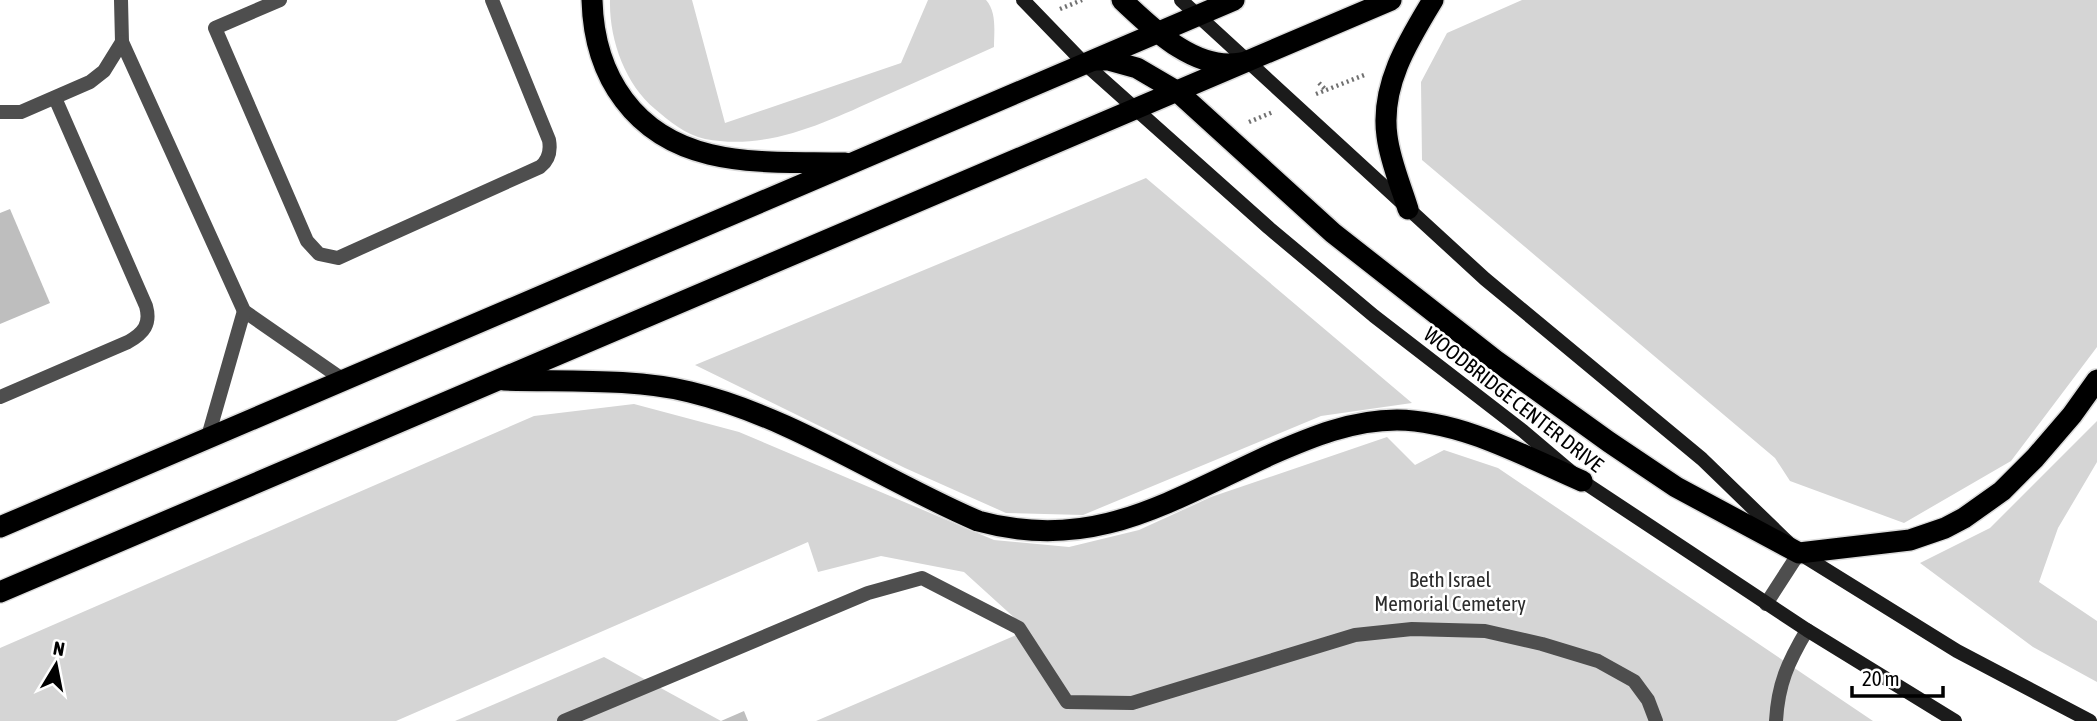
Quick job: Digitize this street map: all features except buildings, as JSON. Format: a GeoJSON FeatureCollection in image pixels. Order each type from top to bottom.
{"type":"FeatureCollection","features":[{"type":"Feature","properties":{"kind":"highway"},"geometry":{"type":"LineString","coordinates":[[592,0],[596,36],[609,78],[634,114],[667,140],[698,152],[732,159],[854,164]]}},
{"type":"Feature","properties":{"kind":"highway"},"geometry":{"type":"LineString","coordinates":[[1122,0],[1156,32],[1181,48],[1210,61],[1231,65],[1249,62]]}},
{"type":"Feature","properties":{"kind":"highway"},"geometry":{"type":"LineString","coordinates":[[0,527],[854,164],[1083,62],[1234,0]]}},
{"type":"Feature","properties":{"kind":"highway"},"geometry":{"type":"LineString","coordinates":[[0,592],[1391,0]]}},
{"type":"Feature","properties":{"kind":"highway"},"geometry":{"type":"LineString","coordinates":[[1408,209],[1387,136],[1388,101],[1404,49],[1433,0]]}},
{"type":"Feature","properties":{"kind":"highway"},"geometry":{"type":"LineString","coordinates":[[1083,62],[1108,60],[1122,63],[1137,68],[1178,92],[1333,233],[1495,360],[1609,442],[1676,486],[1799,553],[1910,540],[1964,518],[2002,491],[2035,458],[2072,415],[2097,380]]}},
{"type":"Feature","properties":{"kind":"highway"},"geometry":{"type":"LineString","coordinates":[[498,379],[637,385],[689,391],[788,428],[978,521],[1029,531],[1081,530],[1123,520],[1297,443],[1348,426],[1374,421],[1415,421],[1453,428],[1583,481]]}},
{"type":"Feature","properties":{"kind":"street","name":"WOODBRIDGE CENTER DRIVE"},"geometry":{"type":"LineString","coordinates":[[1023,0],[1083,62],[1325,276],[1583,481],[1766,604],[1955,721]]}},
{"type":"Feature","properties":{"kind":"street"},"geometry":{"type":"LineString","coordinates":[[1181,0],[1485,279],[1702,459],[1799,553],[1957,651],[2090,721]]}},
{"type":"Feature","properties":{"kind":"lane"},"geometry":{"type":"LineString","coordinates":[[121,0],[122,42],[244,311],[345,381]]}},
{"type":"Feature","properties":{"kind":"lane"},"geometry":{"type":"LineString","coordinates":[[280,0],[215,28],[307,241],[319,254],[338,258],[482,194],[540,167],[547,161],[551,150],[549,140],[492,0]]}},
{"type":"Feature","properties":{"kind":"lane"},"geometry":{"type":"LineString","coordinates":[[0,112],[20,111],[90,82],[104,71],[122,42]]}},
{"type":"Feature","properties":{"kind":"lane"},"geometry":{"type":"LineString","coordinates":[[0,397],[128,342],[142,333],[148,322],[146,306],[55,98]]}},
{"type":"Feature","properties":{"kind":"lane"},"geometry":{"type":"LineString","coordinates":[[207,440],[244,311]]}},
{"type":"Feature","properties":{"kind":"lane"},"geometry":{"type":"LineString","coordinates":[[1766,604],[1799,553]]}},
{"type":"Feature","properties":{"kind":"lane"},"geometry":{"type":"LineString","coordinates":[[564,721],[868,593],[922,578],[1019,628],[1066,702],[1132,703],[1354,635],[1424,629],[1485,631],[1598,661],[1634,681],[1648,700],[1656,721]]}},
{"type":"Feature","properties":{"kind":"lane"},"geometry":{"type":"LineString","coordinates":[[1776,721],[1784,673],[1807,630]]}},
{"type":"Feature","properties":{"kind":"path"},"geometry":{"type":"LineString","coordinates":[[1058,11],[1082,0]]}},
{"type":"Feature","properties":{"kind":"path"},"geometry":{"type":"LineString","coordinates":[[1316,94],[1375,71]]}},
{"type":"Feature","properties":{"kind":"path"},"geometry":{"type":"LineString","coordinates":[[1319,83],[1326,90]]}},
{"type":"Feature","properties":{"kind":"path"},"geometry":{"type":"LineString","coordinates":[[1239,126],[1273,112]]}},
{"type":"Feature","properties":{"kind":"green space"},"geometry":{"type":"Polygon","coordinates":[[[610,0],[692,0],[725,123],[901,63],[928,0],[986,0],[993,16],[994,47],[840,116],[796,132],[774,138],[729,142],[691,134],[672,123],[644,99],[621,60],[612,30],[610,0]]]}},
{"type":"Feature","properties":{"kind":"green space"},"geometry":{"type":"Polygon","coordinates":[[[1522,0],[2097,0],[2097,347],[2011,461],[1904,523],[1790,481],[1775,458],[1422,160],[1421,82],[1447,33],[1522,0]]]}},
{"type":"Feature","properties":{"kind":"green space"},"geometry":{"type":"Polygon","coordinates":[[[1146,178],[1412,403],[1321,416],[1083,515],[1006,513],[905,468],[695,365],[1146,178]]]}},
{"type":"Feature","properties":{"kind":"green space","name":"Beth Israel Memorial Cemetery"},"geometry":{"type":"Polygon","coordinates":[[[634,404],[739,432],[994,540],[1069,547],[1139,530],[1211,497],[1387,437],[1415,465],[1444,450],[1498,468],[1873,721],[816,721],[1028,630],[964,572],[881,556],[818,572],[808,542],[396,721],[0,721],[0,648],[534,416],[634,404]]]}},
{"type":"Feature","properties":{"kind":"green space"},"geometry":{"type":"Polygon","coordinates":[[[2097,421],[2097,462],[2058,528],[2039,582],[2097,621],[2097,682],[2033,647],[1920,563],[1990,528],[2097,421]]]}},
{"type":"Feature","properties":{"kind":"green space"},"geometry":{"type":"Polygon","coordinates":[[[604,657],[721,721],[455,721],[604,657]]]}}]}
